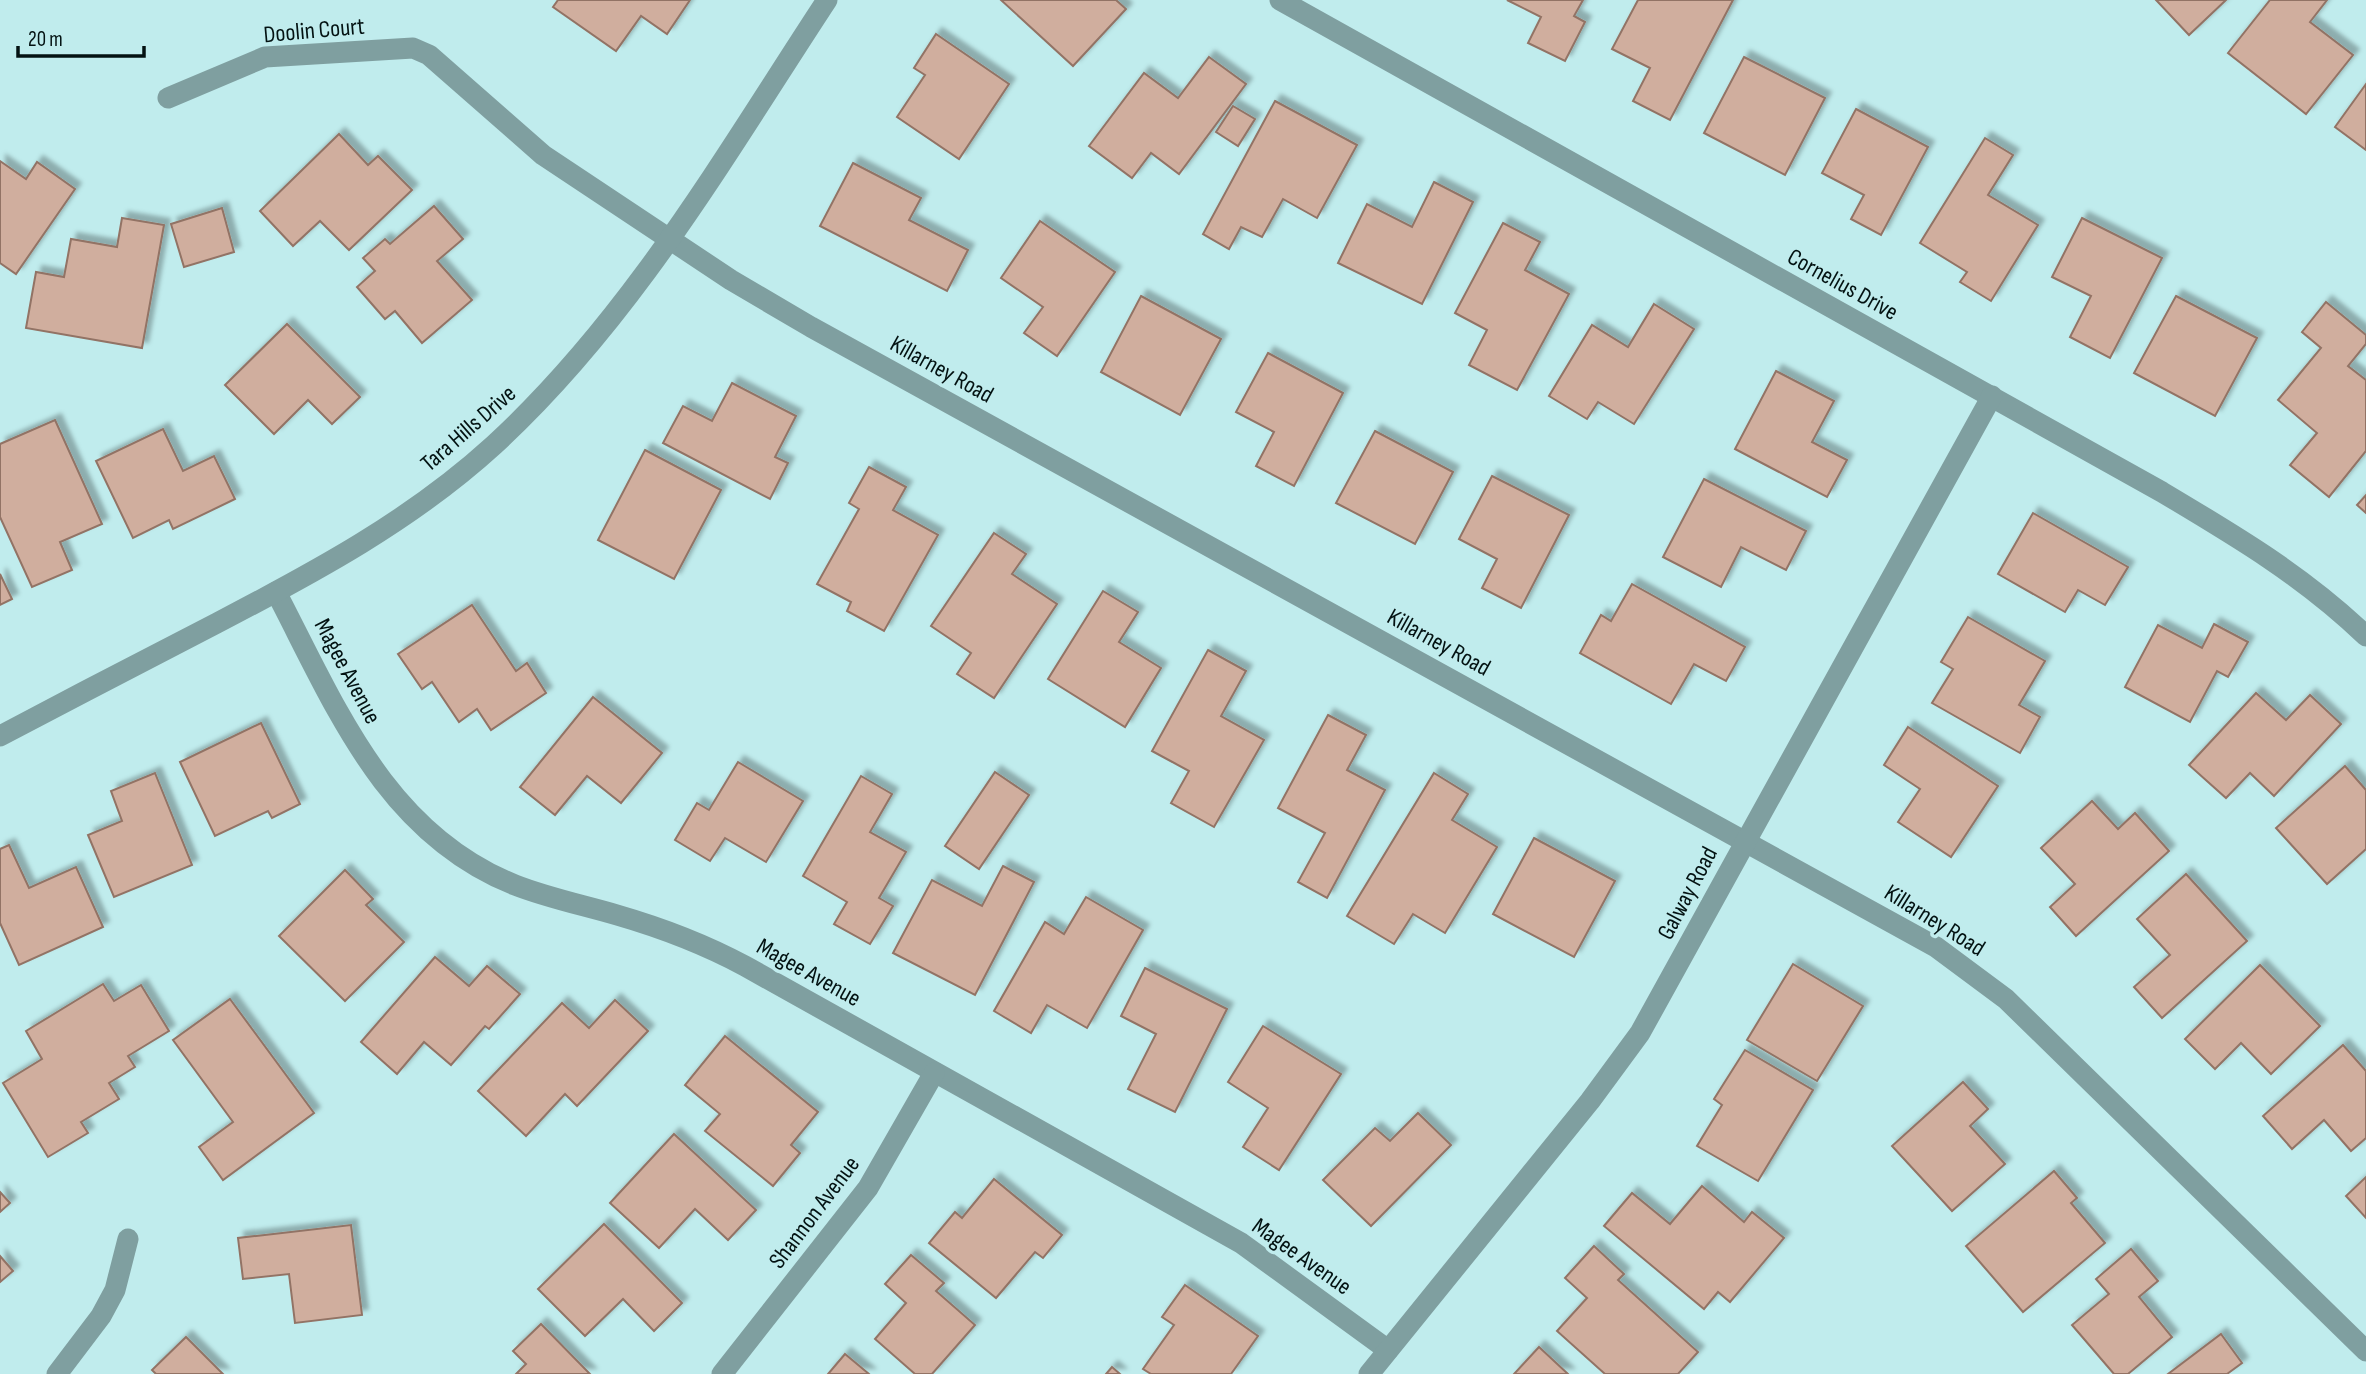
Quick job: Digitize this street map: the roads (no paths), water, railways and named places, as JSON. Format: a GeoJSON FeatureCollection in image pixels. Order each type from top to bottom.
{"type":"FeatureCollection","features":[{"type":"Feature","properties":{"kind":"street","name":"Tara Hills Drive"},"geometry":{"type":"LineString","coordinates":[[0,736],[276,592],[383,531],[493,446],[581,356],[643,278],[827,0]]}},
{"type":"Feature","properties":{"kind":"street","name":"Cornelius Drive"},"geometry":{"type":"LineString","coordinates":[[1280,0],[1992,396],[2247,543],[2328,599],[2366,636]]}},
{"type":"Feature","properties":{"kind":"street","name":"Doolin Court"},"geometry":{"type":"LineString","coordinates":[[168,98],[265,57],[413,48],[429,55]]}},
{"type":"Feature","properties":{"kind":"street","name":"Killarney Road"},"geometry":{"type":"LineString","coordinates":[[429,55],[543,155],[670,240],[835,340],[1936,947],[2006,999],[2366,1351]]}},
{"type":"Feature","properties":{"kind":"street","name":"Galway Road"},"geometry":{"type":"LineString","coordinates":[[1369,1374],[1590,1101],[1640,1033],[1992,396]]}},
{"type":"Feature","properties":{"kind":"street","name":"Magee Avenue"},"geometry":{"type":"LineString","coordinates":[[276,592],[347,729],[374,770],[402,807],[434,837],[467,862],[516,885],[706,945],[1241,1243],[1388,1350]]}},
{"type":"Feature","properties":{"kind":"street","name":"Shannon Avenue"},"geometry":{"type":"LineString","coordinates":[[722,1374],[868,1188],[934,1073]]}},
{"type":"Feature","properties":{"kind":"street"},"geometry":{"type":"LineString","coordinates":[[57,1374],[101,1316],[115,1290],[128,1239]]}}]}
